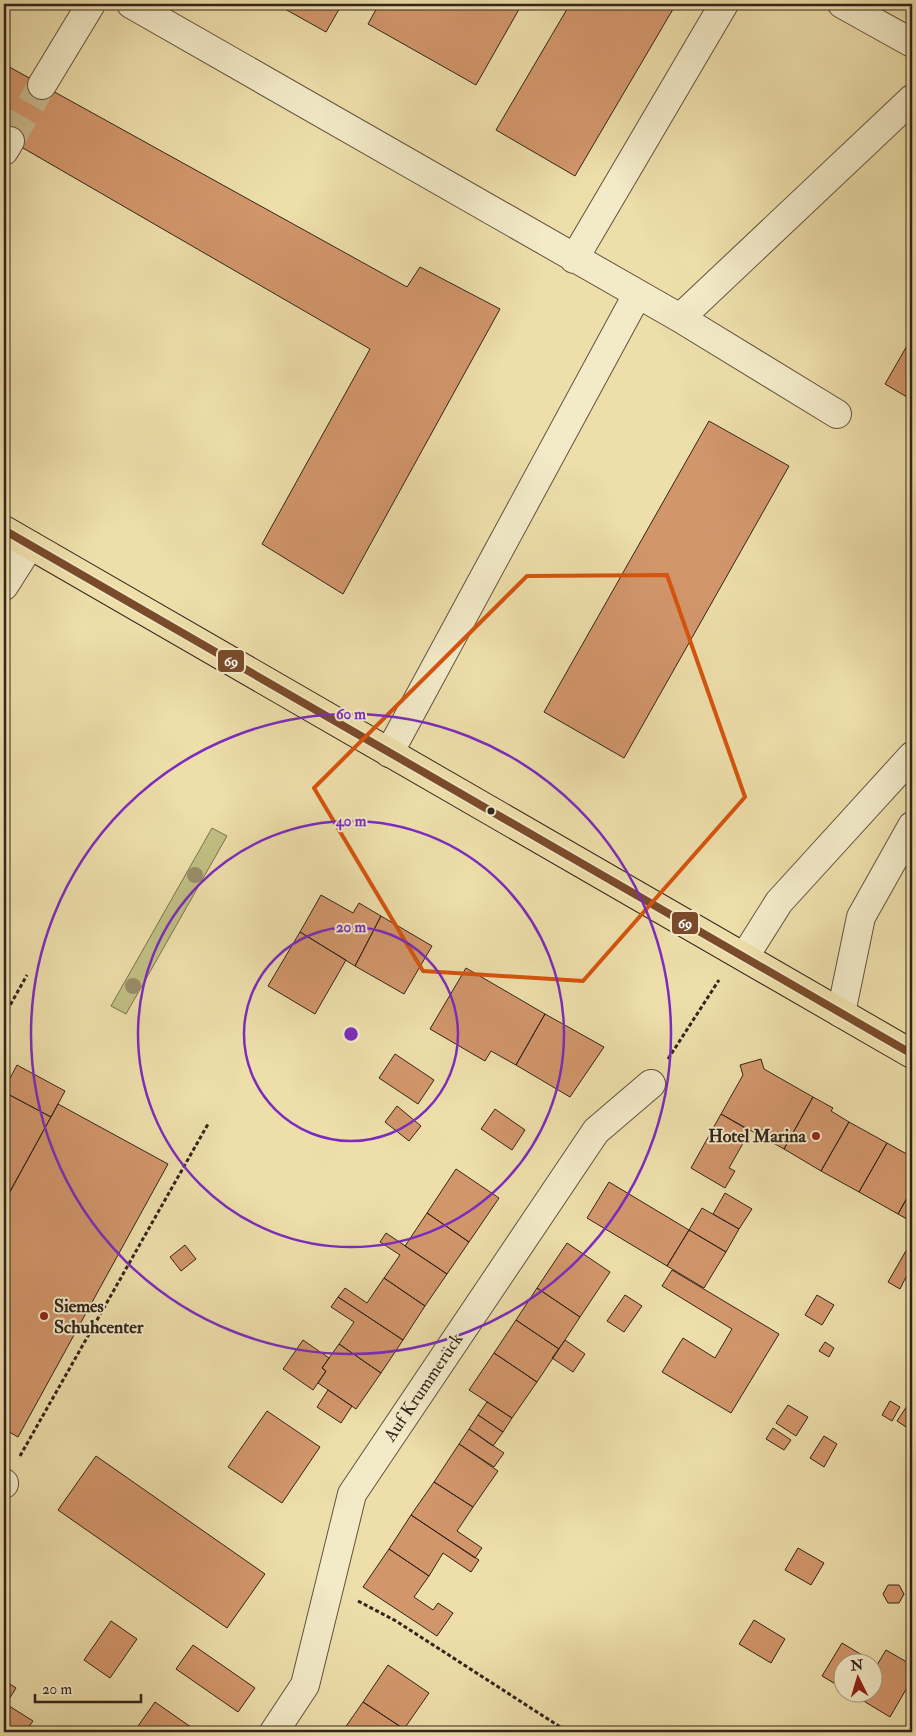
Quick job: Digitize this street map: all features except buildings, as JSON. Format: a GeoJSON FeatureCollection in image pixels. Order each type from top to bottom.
{"type":"FeatureCollection","features":[{"type":"Feature","properties":{"kind":"main road"},"geometry":{"type":"LineString","coordinates":[[4,530],[912,1054]]}},
{"type":"Feature","properties":{"kind":"street"},"geometry":{"type":"LineString","coordinates":[[42,85],[91,4]]}},
{"type":"Feature","properties":{"kind":"street"},"geometry":{"type":"LineString","coordinates":[[131,4],[636,295],[680,318],[837,414]]}},
{"type":"Feature","properties":{"kind":"street"},"geometry":{"type":"LineString","coordinates":[[574,259],[724,4]]}},
{"type":"Feature","properties":{"kind":"street"},"geometry":{"type":"LineString","coordinates":[[842,4],[912,42]]}},
{"type":"Feature","properties":{"kind":"street"},"geometry":{"type":"LineString","coordinates":[[680,318],[912,99]]}},
{"type":"Feature","properties":{"kind":"street"},"geometry":{"type":"LineString","coordinates":[[389,753],[636,295]]}},
{"type":"Feature","properties":{"kind":"street"},"geometry":{"type":"LineString","coordinates":[[4,586],[30,545]]}},
{"type":"Feature","properties":{"kind":"street"},"geometry":{"type":"LineString","coordinates":[[741,954],[779,902],[912,756]]}},
{"type":"Feature","properties":{"kind":"street"},"geometry":{"type":"LineString","coordinates":[[841,1013],[861,916],[912,826]]}},
{"type":"Feature","properties":{"kind":"street","name":"Auf Krummerück"},"geometry":{"type":"LineString","coordinates":[[274,1732],[304,1685],[352,1494],[596,1131],[651,1084]]}},
{"type":"Feature","properties":{"kind":"path"},"geometry":{"type":"LineString","coordinates":[[651,1084],[741,954]]}},
{"type":"Feature","properties":{"kind":"path"},"geometry":{"type":"LineString","coordinates":[[4,1016],[27,975]]}},
{"type":"Feature","properties":{"kind":"path"},"geometry":{"type":"LineString","coordinates":[[4,1483],[208,1124]]}},
{"type":"Feature","properties":{"kind":"path"},"geometry":{"type":"LineString","coordinates":[[329,1585],[396,1621],[568,1732]]}},
{"type":"Feature","properties":{"kind":"highlighted area"},"geometry":{"type":"Polygon","coordinates":[[[667,575],[745,797],[583,981],[423,971],[314,788],[527,576],[667,575]]]}},
{"type":"Feature","properties":{"kind":"shaded area"},"geometry":{"type":"Polygon","coordinates":[[[212,828],[227,836],[126,1014],[111,1006],[212,828]]]}},
{"type":"Feature","properties":{"kind":"tunnel"},"geometry":{"type":"LineString","coordinates":[[10,141],[42,85]]}},
{"type":"Feature","properties":{"kind":"transit line","name":"69"},"geometry":{"type":"LineString","coordinates":[[4,530],[912,1054]]}},
{"type":"Feature","properties":{"kind":"place","name":"Hotel Marina"},"geometry":{"type":"Point","coordinates":[816,1136]}},
{"type":"Feature","properties":{"kind":"place","name":"Siemes Schuhcenter"},"geometry":{"type":"Point","coordinates":[44,1316]}}]}
